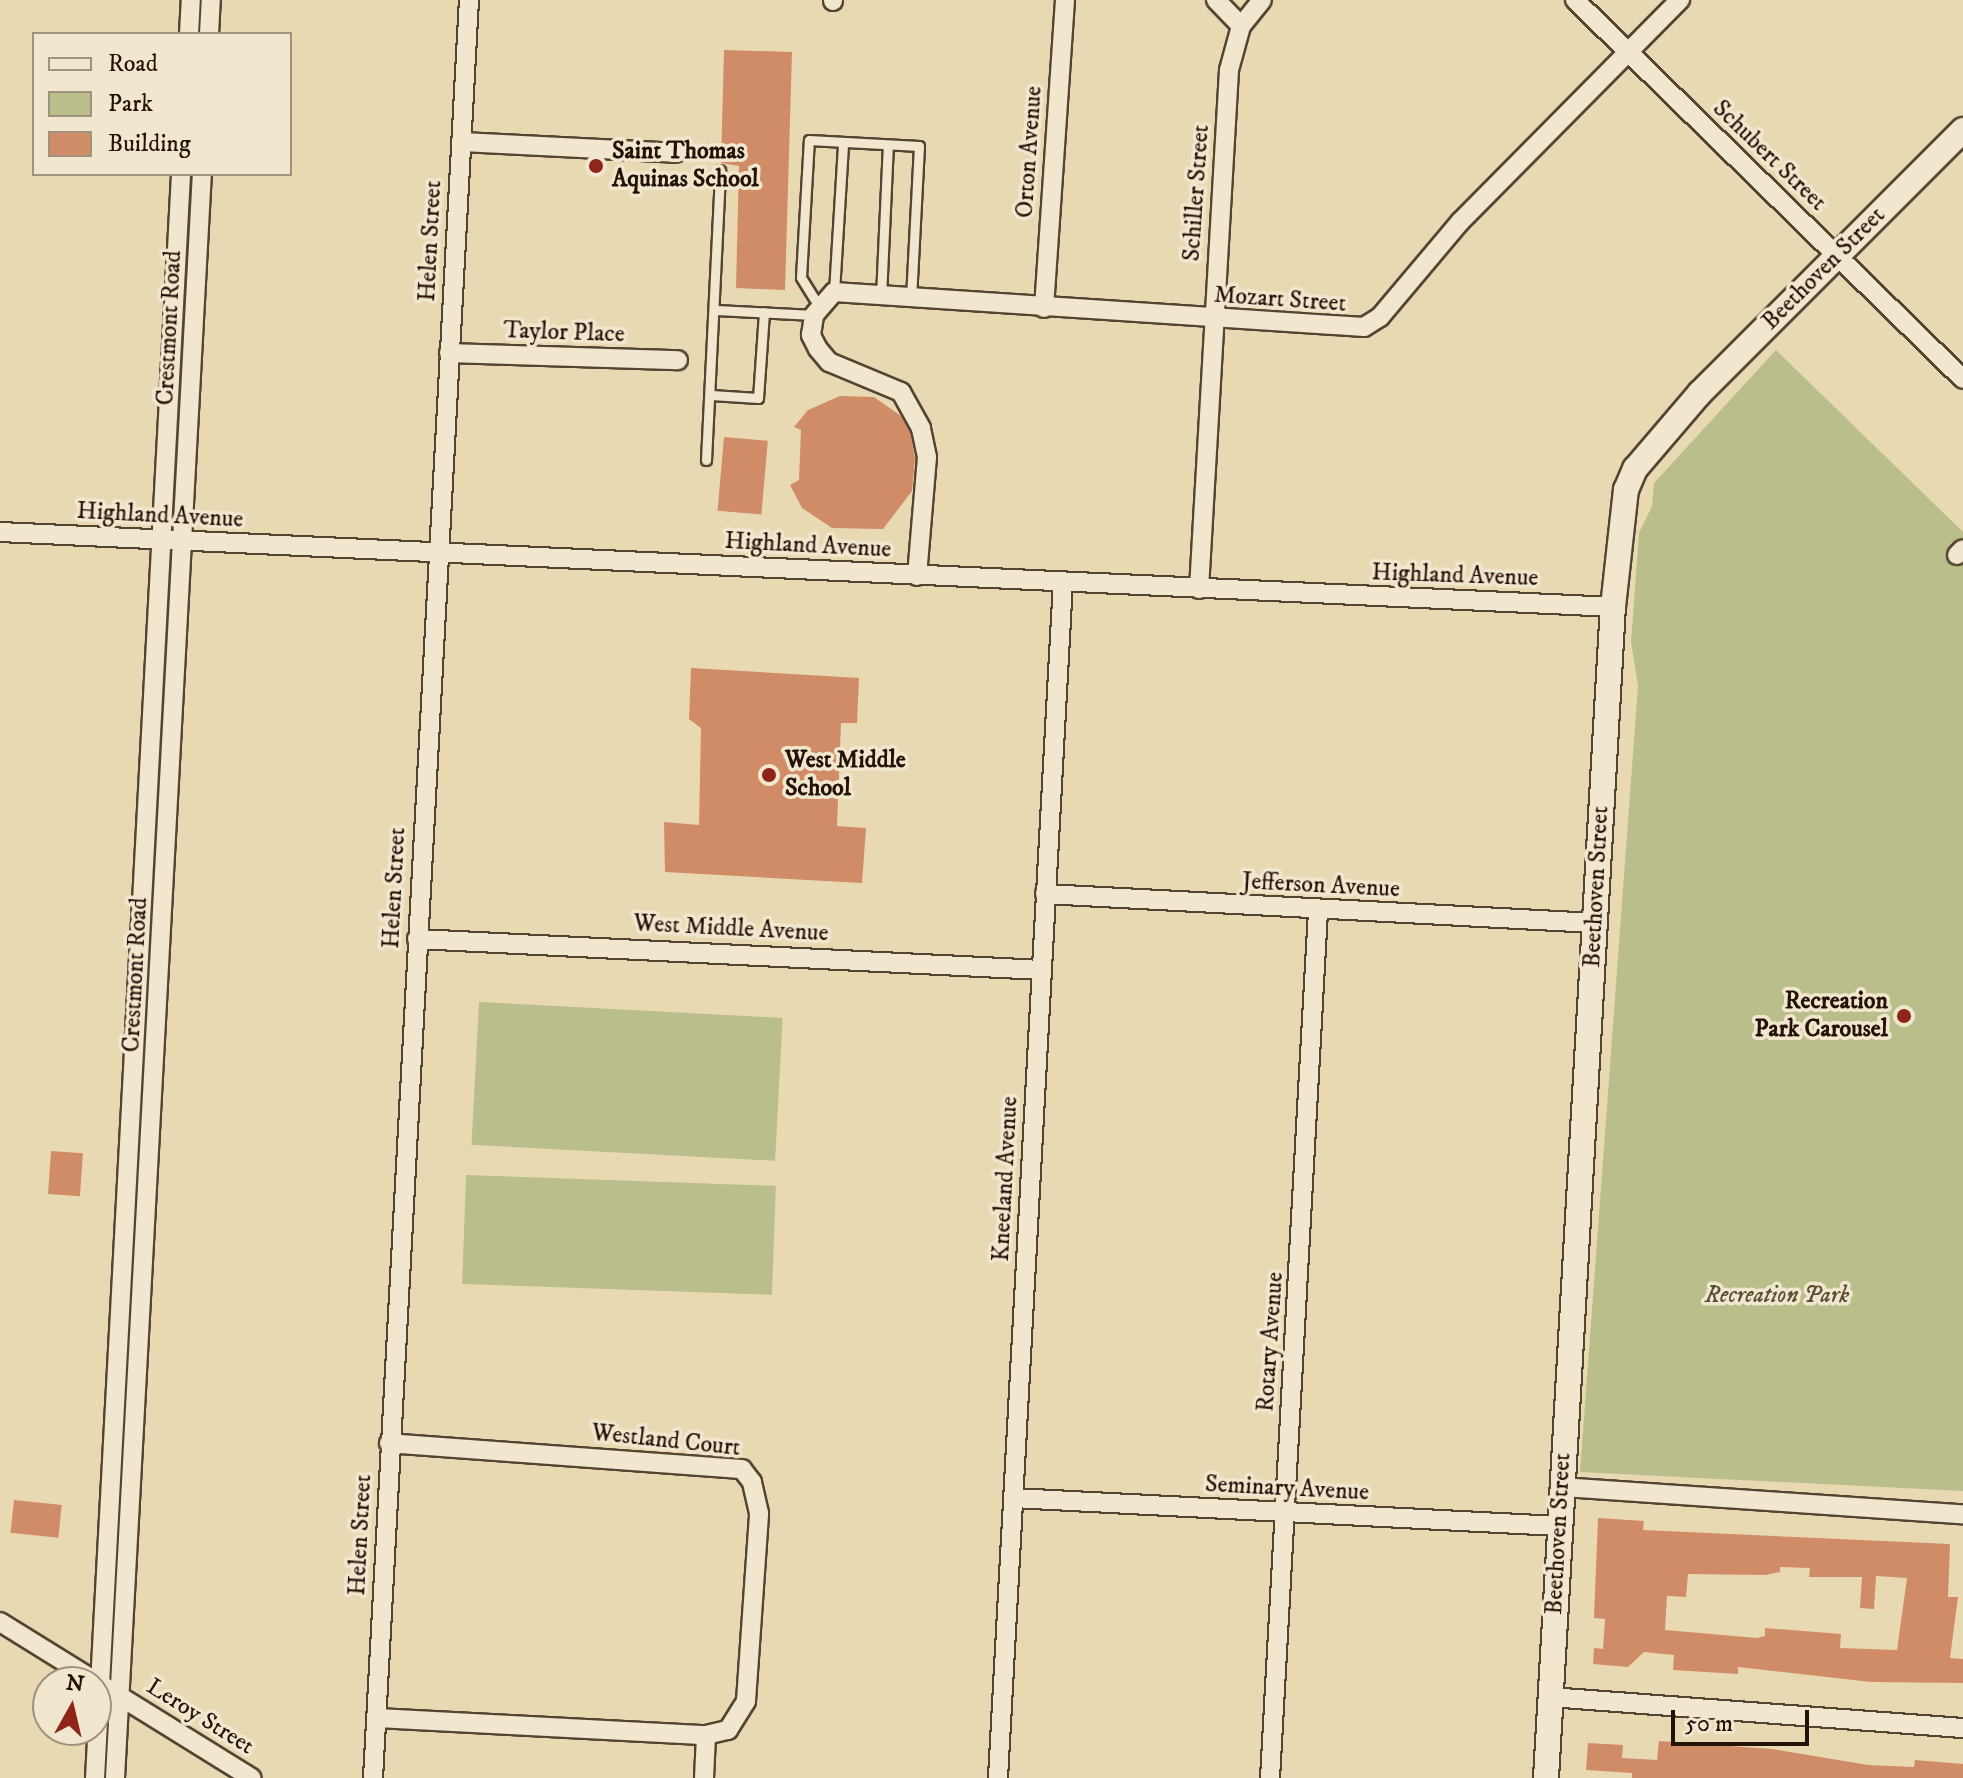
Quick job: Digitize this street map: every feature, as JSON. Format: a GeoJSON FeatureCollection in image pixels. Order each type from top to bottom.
{"type":"FeatureCollection","features":[{"type":"Feature","properties":{"kind":"street"},"geometry":{"type":"LineString","coordinates":[[189,32],[191,0]]}},
{"type":"Feature","properties":{"kind":"street"},"geometry":{"type":"LineString","coordinates":[[209,32],[211,0]]}},
{"type":"Feature","properties":{"kind":"street","name":"Helen Street"},"geometry":{"type":"LineString","coordinates":[[373,1778],[469,0]]}},
{"type":"Feature","properties":{"kind":"street","name":"Orton Avenue"},"geometry":{"type":"LineString","coordinates":[[1044,308],[1065,0]]}},
{"type":"Feature","properties":{"kind":"street"},"geometry":{"type":"LineString","coordinates":[[1216,0],[1241,26]]}},
{"type":"Feature","properties":{"kind":"street","name":"Schiller Street"},"geometry":{"type":"LineString","coordinates":[[1199,589],[1212,319],[1229,70],[1241,26],[1262,0]]}},
{"type":"Feature","properties":{"kind":"street","name":"Schubert Street"},"geometry":{"type":"LineString","coordinates":[[1575,0],[1963,379]]}},
{"type":"Feature","properties":{"kind":"street","name":"Mozart Street"},"geometry":{"type":"LineString","coordinates":[[834,292],[911,300],[1356,329],[1380,317],[1460,222],[1680,0]]}},
{"type":"Feature","properties":{"kind":"street","name":"Beethoven Street"},"geometry":{"type":"LineString","coordinates":[[1546,1778],[1613,607],[1626,490],[1635,469],[1700,393],[1963,130]]}},
{"type":"Feature","properties":{"kind":"street"},"geometry":{"type":"LineString","coordinates":[[461,142],[676,153]]}},
{"type":"Feature","properties":{"kind":"street","name":"Crestmont Road"},"geometry":{"type":"LineString","coordinates":[[101,1666],[181,176]]}},
{"type":"Feature","properties":{"kind":"street","name":"Crestmont Road"},"geometry":{"type":"LineString","coordinates":[[115,1778],[202,176]]}},
{"type":"Feature","properties":{"kind":"street"},"geometry":{"type":"LineString","coordinates":[[834,292],[817,312],[811,335],[829,362],[888,386],[913,407],[927,457],[917,576]]}},
{"type":"Feature","properties":{"kind":"street","name":"Taylor Place"},"geometry":{"type":"LineString","coordinates":[[449,353],[678,360]]}},
{"type":"Feature","properties":{"kind":"street","name":"Highland Avenue"},"geometry":{"type":"LineString","coordinates":[[0,532],[1613,607]]}},
{"type":"Feature","properties":{"kind":"street","name":"Kneeland Avenue"},"geometry":{"type":"LineString","coordinates":[[998,1778],[1063,583]]}},
{"type":"Feature","properties":{"kind":"street"},"geometry":{"type":"LineString","coordinates":[[145,836],[168,836]]}},
{"type":"Feature","properties":{"kind":"street","name":"Jefferson Avenue"},"geometry":{"type":"LineString","coordinates":[[1045,894],[1595,923]]}},
{"type":"Feature","properties":{"kind":"street","name":"Rotary Avenue"},"geometry":{"type":"LineString","coordinates":[[1270,1778],[1318,910]]}},
{"type":"Feature","properties":{"kind":"street","name":"West Middle Avenue"},"geometry":{"type":"LineString","coordinates":[[417,939],[1042,970]]}},
{"type":"Feature","properties":{"kind":"street"},"geometry":{"type":"LineString","coordinates":[[130,1108],[153,1110]]}},
{"type":"Feature","properties":{"kind":"street","name":"Westland Court"},"geometry":{"type":"LineString","coordinates":[[389,1443],[742,1469],[749,1475],[759,1513],[746,1701],[728,1730],[706,1735]]}},
{"type":"Feature","properties":{"kind":"street"},"geometry":{"type":"LineString","coordinates":[[1562,1487],[1963,1514]]}},
{"type":"Feature","properties":{"kind":"street","name":"Seminary Avenue"},"geometry":{"type":"LineString","coordinates":[[1013,1498],[1559,1526]]}},
{"type":"Feature","properties":{"kind":"street","name":"Leroy Street"},"geometry":{"type":"LineString","coordinates":[[0,1622],[72,1666]]}},
{"type":"Feature","properties":{"kind":"street","name":"Leroy Street"},"geometry":{"type":"LineString","coordinates":[[112,1691],[252,1778]]}},
{"type":"Feature","properties":{"kind":"street"},"geometry":{"type":"LineString","coordinates":[[1550,1697],[1963,1728]]}},
{"type":"Feature","properties":{"kind":"street"},"geometry":{"type":"LineString","coordinates":[[377,1718],[706,1735],[704,1778]]}},
{"type":"Feature","properties":{"kind":"street","name":"Crestmont Road"},"geometry":{"type":"LineString","coordinates":[[95,1778],[97,1746]]}},
{"type":"Feature","properties":{"kind":"lane"},"geometry":{"type":"LineString","coordinates":[[716,310],[817,312],[801,277],[809,140],[919,146],[911,300]]}},
{"type":"Feature","properties":{"kind":"lane"},"geometry":{"type":"LineString","coordinates":[[834,292],[843,144]]}},
{"type":"Feature","properties":{"kind":"lane"},"geometry":{"type":"LineString","coordinates":[[881,297],[888,145]]}},
{"type":"Feature","properties":{"kind":"lane"},"geometry":{"type":"LineString","coordinates":[[706,460],[716,310],[720,170]]}},
{"type":"Feature","properties":{"kind":"lane"},"geometry":{"type":"LineString","coordinates":[[711,395],[758,398],[764,312]]}},
{"type":"Feature","properties":{"kind":"green space","name":"Recreation Park"},"geometry":{"type":"Polygon","coordinates":[[[1776,350],[1963,532],[1963,1491],[1580,1472],[1638,686],[1631,642],[1639,533],[1652,506],[1654,483],[1776,350]]]}},
{"type":"Feature","properties":{"kind":"green space"},"geometry":{"type":"Polygon","coordinates":[[[479,1002],[783,1018],[775,1161],[472,1145],[479,1002]]]}},
{"type":"Feature","properties":{"kind":"green space"},"geometry":{"type":"Polygon","coordinates":[[[466,1175],[776,1186],[772,1295],[462,1284],[466,1175]]]}},
{"type":"Feature","properties":{"kind":"building"},"geometry":{"type":"Polygon","coordinates":[[[724,50],[792,52],[785,290],[736,288],[739,166],[721,163],[724,50]]]}},
{"type":"Feature","properties":{"kind":"building"},"geometry":{"type":"Polygon","coordinates":[[[840,396],[874,397],[901,416],[910,432],[915,458],[912,491],[883,529],[832,528],[802,508],[790,485],[799,480],[801,430],[794,427],[808,410],[840,396]]]}},
{"type":"Feature","properties":{"kind":"building"},"geometry":{"type":"Polygon","coordinates":[[[724,437],[768,441],[761,515],[718,511],[724,437]]]}},
{"type":"Feature","properties":{"kind":"building","name":"West Middle School"},"geometry":{"type":"Polygon","coordinates":[[[691,668],[859,678],[857,723],[841,723],[837,826],[866,828],[862,883],[665,872],[664,822],[699,825],[701,728],[689,719],[691,668]]]}},
{"type":"Feature","properties":{"kind":"building"},"geometry":{"type":"Polygon","coordinates":[[[51,1151],[83,1153],[80,1196],[48,1194],[51,1151]]]}},
{"type":"Feature","properties":{"kind":"building"},"geometry":{"type":"Polygon","coordinates":[[[14,1500],[62,1505],[58,1538],[11,1533],[14,1500]]]}},
{"type":"Feature","properties":{"kind":"building"},"geometry":{"type":"Polygon","coordinates":[[[1598,1518],[1644,1521],[1643,1530],[1950,1544],[1948,1597],[1958,1597],[1950,1658],[1963,1659],[1963,1683],[1871,1682],[1738,1667],[1738,1674],[1673,1670],[1674,1655],[1644,1652],[1628,1667],[1593,1664],[1594,1648],[1603,1649],[1605,1619],[1594,1618],[1598,1518]],[[1780,1567],[1780,1572],[1765,1575],[1688,1574],[1686,1597],[1667,1596],[1665,1630],[1757,1638],[1765,1636],[1765,1628],[1841,1634],[1840,1648],[1897,1650],[1907,1578],[1876,1576],[1874,1609],[1860,1608],[1862,1577],[1809,1577],[1810,1568],[1780,1567]]]}},
{"type":"Feature","properties":{"kind":"building"},"geometry":{"type":"Polygon","coordinates":[[[1659,1741],[1772,1749],[1868,1765],[1914,1767],[1915,1760],[1963,1764],[1963,1778],[1632,1778],[1632,1773],[1586,1770],[1588,1743],[1623,1745],[1622,1758],[1657,1760],[1659,1741]]]}},
{"type":"Feature","properties":{"kind":"place","name":"Saint Thomas Aquinas School"},"geometry":{"type":"Point","coordinates":[596,166]}},
{"type":"Feature","properties":{"kind":"place","name":"West Middle School"},"geometry":{"type":"Point","coordinates":[769,775]}},
{"type":"Feature","properties":{"kind":"place","name":"Recreation Park Carousel"},"geometry":{"type":"Point","coordinates":[1904,1016]}}]}
